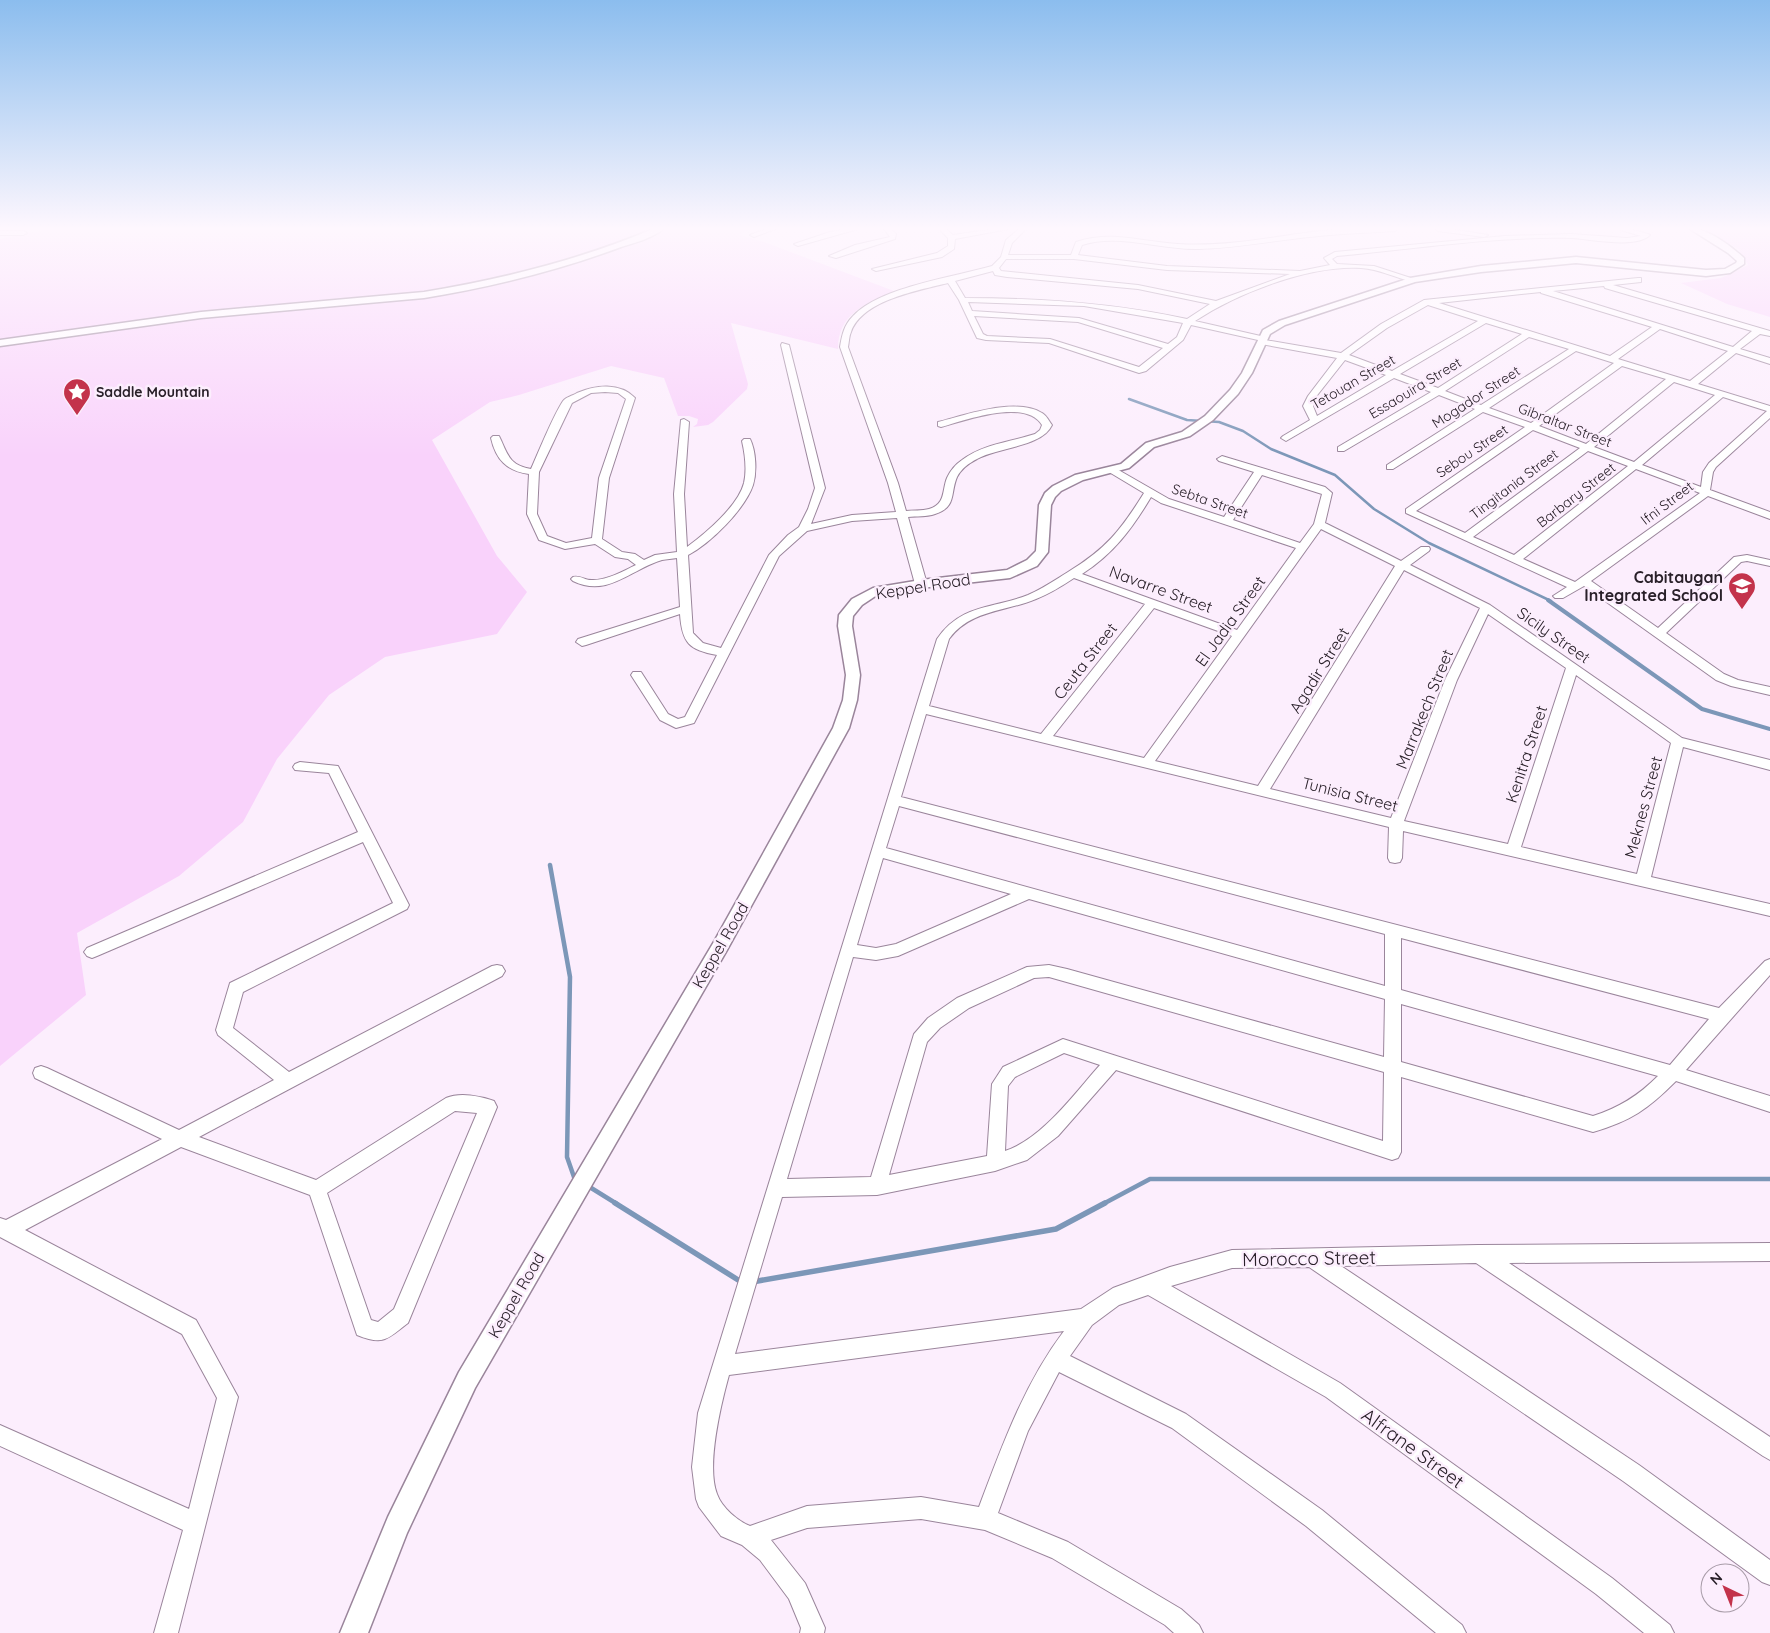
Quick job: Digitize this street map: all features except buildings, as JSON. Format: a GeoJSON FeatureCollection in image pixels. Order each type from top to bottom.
{"type":"FeatureCollection","features":[{"type":"Feature","properties":{"kind":"street"},"geometry":{"type":"LineString","coordinates":[[0,343],[201,315],[300,305]]}},
{"type":"Feature","properties":{"kind":"street"},"geometry":{"type":"LineString","coordinates":[[873,305],[852,322],[844,337],[844,347],[893,483],[900,515],[921,584]]}},
{"type":"Feature","properties":{"kind":"street"},"geometry":{"type":"LineString","coordinates":[[965,305],[982,337],[1050,341],[1143,369],[1180,338],[1188,322],[1214,305]]}},
{"type":"Feature","properties":{"kind":"street","name":"Gibraltar Street"},"geometry":{"type":"LineString","coordinates":[[1093,305],[1120,308],[1188,322],[1261,342],[1345,358],[1705,494],[1770,516]]}},
{"type":"Feature","properties":{"kind":"street","name":"Keppel Road"},"geometry":{"type":"LineString","coordinates":[[354,1633],[397,1526],[467,1380],[721,944],[841,728],[850,700],[853,675],[845,626],[846,615],[857,602],[873,592],[921,584],[1010,574],[1032,563],[1042,552],[1045,505],[1051,494],[1067,482],[1112,470],[1132,462],[1150,446],[1186,434],[1209,418],[1234,392],[1269,330],[1282,322],[1334,305]]}},
{"type":"Feature","properties":{"kind":"street"},"geometry":{"type":"LineString","coordinates":[[1315,421],[1308,406],[1311,398],[1345,358],[1384,326],[1421,305]]}},
{"type":"Feature","properties":{"kind":"street"},"geometry":{"type":"LineString","coordinates":[[1437,305],[1770,409]]}},
{"type":"Feature","properties":{"kind":"street"},"geometry":{"type":"LineString","coordinates":[[1591,305],[1770,361]]}},
{"type":"Feature","properties":{"kind":"street"},"geometry":{"type":"LineString","coordinates":[[1673,305],[1770,334]]}},
{"type":"Feature","properties":{"kind":"street"},"geometry":{"type":"LineString","coordinates":[[968,312],[1079,320],[1168,347]]}},
{"type":"Feature","properties":{"kind":"street","name":"Tetouan Street"},"geometry":{"type":"LineString","coordinates":[[1286,438],[1485,320]]}},
{"type":"Feature","properties":{"kind":"street","name":"Sebou Street"},"geometry":{"type":"LineString","coordinates":[[1466,537],[1410,511],[1532,428],[1658,326]]}},
{"type":"Feature","properties":{"kind":"street"},"geometry":{"type":"LineString","coordinates":[[1692,384],[1758,330]]}},
{"type":"Feature","properties":{"kind":"street","name":"Essaouira Street"},"geometry":{"type":"LineString","coordinates":[[1340,449],[1438,392],[1528,334]]}},
{"type":"Feature","properties":{"kind":"street"},"geometry":{"type":"LineString","coordinates":[[785,345],[820,488],[813,509],[803,529]]}},
{"type":"Feature","properties":{"kind":"street","name":"Mogador Street"},"geometry":{"type":"LineString","coordinates":[[1390,467],[1576,348]]}},
{"type":"Feature","properties":{"kind":"street","name":"Tingitania Street"},"geometry":{"type":"LineString","coordinates":[[1466,537],[1586,448],[1673,378]]}},
{"type":"Feature","properties":{"kind":"street"},"geometry":{"type":"LineString","coordinates":[[597,540],[604,478],[631,398],[620,391],[605,389],[589,391],[568,401],[534,472],[532,514],[543,538],[565,546],[597,540],[619,555],[630,556],[643,565]]}},
{"type":"Feature","properties":{"kind":"street","name":"Barbary Street"},"geometry":{"type":"LineString","coordinates":[[1515,560],[1634,466],[1722,393]]}},
{"type":"Feature","properties":{"kind":"street"},"geometry":{"type":"LineString","coordinates":[[637,675],[664,717],[676,724],[690,720],[774,556],[792,536],[803,529],[852,518],[932,512],[943,506],[949,497],[954,472],[964,463],[982,453],[1038,436],[1044,432],[1047,425],[1045,418],[1039,414],[1014,409],[941,424]]}},
{"type":"Feature","properties":{"kind":"street","name":"Ifni Street"},"geometry":{"type":"LineString","coordinates":[[1559,596],[1579,584],[1705,494],[1708,472],[1712,465],[1770,413]]}},
{"type":"Feature","properties":{"kind":"street"},"geometry":{"type":"LineString","coordinates":[[684,422],[679,494],[687,633],[694,644],[705,649],[724,652]]}},
{"type":"Feature","properties":{"kind":"street"},"geometry":{"type":"LineString","coordinates":[[496,438],[497,444],[509,466],[516,470],[534,472]]}},
{"type":"Feature","properties":{"kind":"street"},"geometry":{"type":"LineString","coordinates":[[577,579],[590,584],[621,576],[661,557],[682,554],[701,541],[727,517],[745,493],[749,484],[749,460],[746,441]]}},
{"type":"Feature","properties":{"kind":"street"},"geometry":{"type":"LineString","coordinates":[[1222,459],[1260,471],[1226,521]]}},
{"type":"Feature","properties":{"kind":"street","name":"Sebta Street"},"geometry":{"type":"LineString","coordinates":[[1112,470],[1149,492],[1180,507],[1303,548]]}},
{"type":"Feature","properties":{"kind":"street","name":"El Jadia Street"},"geometry":{"type":"LineString","coordinates":[[1148,763],[1319,524],[1327,493],[1322,489],[1260,471]]}},
{"type":"Feature","properties":{"kind":"street"},"geometry":{"type":"LineString","coordinates":[[812,1633],[812,1628],[797,1591],[768,1552],[750,1537],[729,1528],[707,1499],[702,1467],[708,1414],[740,1302],[943,639],[948,630],[960,619],[1043,592],[1106,551],[1125,529],[1149,492]]}},
{"type":"Feature","properties":{"kind":"street","name":"Sicily Street"},"geometry":{"type":"LineString","coordinates":[[1319,524],[1486,608],[1678,741],[1770,765]]}},
{"type":"Feature","properties":{"kind":"street"},"geometry":{"type":"LineString","coordinates":[[1466,537],[1515,560],[1579,584],[1660,633],[1724,679],[1770,691]]}},
{"type":"Feature","properties":{"kind":"street"},"geometry":{"type":"LineString","coordinates":[[1401,566],[1425,549]]}},
{"type":"Feature","properties":{"kind":"street"},"geometry":{"type":"LineString","coordinates":[[1660,633],[1738,559],[1747,558],[1770,563]]}},
{"type":"Feature","properties":{"kind":"street","name":"Agadir Street"},"geometry":{"type":"LineString","coordinates":[[1262,791],[1401,566]]}},
{"type":"Feature","properties":{"kind":"street","name":"Navarre Street"},"geometry":{"type":"LineString","coordinates":[[1072,574],[1240,634]]}},
{"type":"Feature","properties":{"kind":"street","name":"Ceuta Street"},"geometry":{"type":"LineString","coordinates":[[1044,740],[1152,603]]}},
{"type":"Feature","properties":{"kind":"street","name":"Marrakech Street"},"geometry":{"type":"LineString","coordinates":[[1395,858],[1396,824],[1451,680],[1486,608]]}},
{"type":"Feature","properties":{"kind":"street"},"geometry":{"type":"LineString","coordinates":[[582,642],[685,609]]}},
{"type":"Feature","properties":{"kind":"street","name":"Kenitra Street"},"geometry":{"type":"LineString","coordinates":[[1513,851],[1572,668]]}},
{"type":"Feature","properties":{"kind":"street","name":"Tunisia Street"},"geometry":{"type":"LineString","coordinates":[[922,709],[1396,824],[1770,910]]}},
{"type":"Feature","properties":{"kind":"street","name":"Meknes Street"},"geometry":{"type":"LineString","coordinates":[[1642,882],[1678,741]]}},
{"type":"Feature","properties":{"kind":"street"},"geometry":{"type":"LineString","coordinates":[[287,1081],[224,1030],[236,988],[402,905],[368,834],[333,769],[300,767]]}},
{"type":"Feature","properties":{"kind":"street"},"geometry":{"type":"LineString","coordinates":[[894,800],[1722,1016]]}},
{"type":"Feature","properties":{"kind":"street"},"geometry":{"type":"LineString","coordinates":[[92,952],[368,834]]}},
{"type":"Feature","properties":{"kind":"street"},"geometry":{"type":"LineString","coordinates":[[879,851],[1673,1073],[1770,1104]]}},
{"type":"Feature","properties":{"kind":"street"},"geometry":{"type":"LineString","coordinates":[[849,950],[876,954],[898,950],[1027,893]]}},
{"type":"Feature","properties":{"kind":"street"},"geometry":{"type":"LineString","coordinates":[[995,1163],[1000,1084],[1009,1072],[1063,1046],[1392,1152],[1393,930]]}},
{"type":"Feature","properties":{"kind":"street"},"geometry":{"type":"LineString","coordinates":[[877,1186],[920,1038],[934,1023],[964,1003],[1032,972],[1049,971],[1067,975],[1593,1124],[1617,1118],[1648,1098],[1673,1073],[1722,1016],[1770,965]]}},
{"type":"Feature","properties":{"kind":"street"},"geometry":{"type":"LineString","coordinates":[[3,1228],[180,1138],[497,971]]}},
{"type":"Feature","properties":{"kind":"street"},"geometry":{"type":"LineString","coordinates":[[776,1188],[877,1186],[995,1163],[1021,1154],[1052,1130],[1113,1062]]}},
{"type":"Feature","properties":{"kind":"street"},"geometry":{"type":"LineString","coordinates":[[41,1074],[180,1138],[317,1189]]}},
{"type":"Feature","properties":{"kind":"street"},"geometry":{"type":"LineString","coordinates":[[452,1103],[488,1107],[401,1316],[380,1332],[364,1328],[317,1189],[452,1103]]}},
{"type":"Feature","properties":{"kind":"street"},"geometry":{"type":"LineString","coordinates":[[3,1228],[189,1327],[228,1397],[166,1633]]}},
{"type":"Feature","properties":{"kind":"street"},"geometry":{"type":"LineString","coordinates":[[1478,1254],[1770,1449]]}},
{"type":"Feature","properties":{"kind":"street","name":"Morocco Street"},"geometry":{"type":"LineString","coordinates":[[985,1519],[1020,1426],[1055,1360],[1085,1318],[1113,1298],[1170,1277],[1232,1260],[1311,1257],[1478,1254],[1769,1255]]}},
{"type":"Feature","properties":{"kind":"street"},"geometry":{"type":"LineString","coordinates":[[1311,1257],[1631,1473],[1770,1574]]}},
{"type":"Feature","properties":{"kind":"street","name":"Alfrane Street"},"geometry":{"type":"LineString","coordinates":[[1150,1285],[1333,1390],[1604,1586],[1662,1633]]}},
{"type":"Feature","properties":{"kind":"street"},"geometry":{"type":"LineString","coordinates":[[722,1366],[1085,1318]]}},
{"type":"Feature","properties":{"kind":"street"},"geometry":{"type":"LineString","coordinates":[[1055,1360],[1179,1421],[1314,1518],[1454,1633]]}},
{"type":"Feature","properties":{"kind":"street"},"geometry":{"type":"LineString","coordinates":[[0,1435],[196,1524]]}},
{"type":"Feature","properties":{"kind":"street"},"geometry":{"type":"LineString","coordinates":[[750,1537],[807,1517],[826,1515],[921,1508],[985,1519],[1060,1550],[1174,1617],[1191,1633]]}},
{"type":"Feature","properties":{"kind":"shaded area"},"geometry":{"type":"Polygon","coordinates":[[[0,305],[865,305],[848,318],[839,337],[838,349],[731,323],[748,384],[747,389],[708,425],[693,427],[697,424],[698,419],[689,416],[678,416],[664,378],[611,366],[519,395],[490,402],[432,440],[497,556],[527,592],[497,634],[385,657],[329,695],[277,759],[243,822],[179,876],[77,933],[86,995],[0,1066],[0,305]]]}},
{"type":"Feature","properties":{"kind":"shaded area"},"geometry":{"type":"Polygon","coordinates":[[[1731,305],[1770,305],[1770,317],[1731,305]]]}},
{"type":"Feature","properties":{"kind":"waterway"},"geometry":{"type":"LineString","coordinates":[[1129,399],[1187,420],[1219,422],[1243,431],[1271,449],[1335,475],[1374,509],[1429,543],[1551,601]]}},
{"type":"Feature","properties":{"kind":"waterway"},"geometry":{"type":"LineString","coordinates":[[1548,600],[1702,709],[1770,729]]}},
{"type":"Feature","properties":{"kind":"waterway"},"geometry":{"type":"LineString","coordinates":[[550,865],[570,977],[567,1157],[574,1177],[578,1180]]}},
{"type":"Feature","properties":{"kind":"waterway"},"geometry":{"type":"LineString","coordinates":[[1103,1204],[1150,1179],[1770,1179]]}},
{"type":"Feature","properties":{"kind":"waterway"},"geometry":{"type":"LineString","coordinates":[[588,1186],[617,1204]]}},
{"type":"Feature","properties":{"kind":"waterway"},"geometry":{"type":"LineString","coordinates":[[615,1203],[743,1283]]}},
{"type":"Feature","properties":{"kind":"waterway"},"geometry":{"type":"LineString","coordinates":[[752,1282],[1056,1229],[1105,1203]]}},
{"type":"Feature","properties":{"kind":"place","name":"Saddle Mountain"},"geometry":{"type":"Point","coordinates":[77,416]}},
{"type":"Feature","properties":{"kind":"place","name":"Cabitaugan Integrated School"},"geometry":{"type":"Point","coordinates":[1742,610]}}]}
